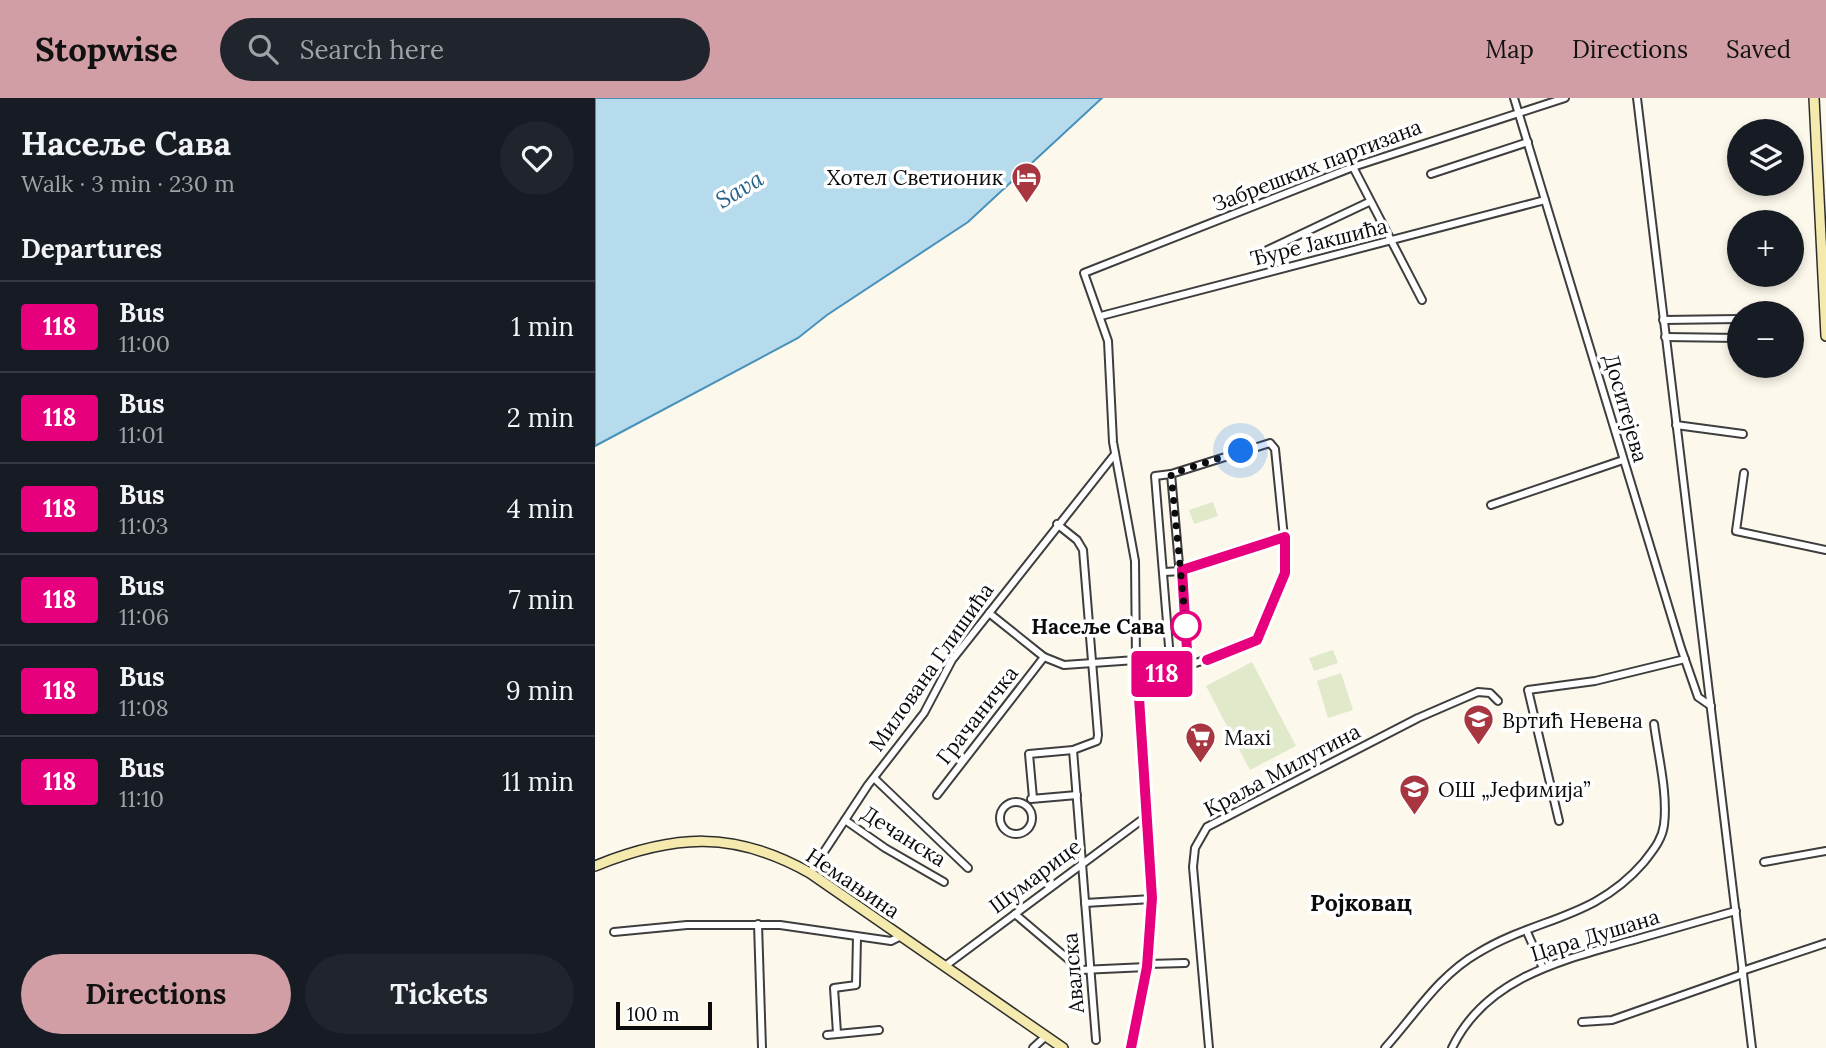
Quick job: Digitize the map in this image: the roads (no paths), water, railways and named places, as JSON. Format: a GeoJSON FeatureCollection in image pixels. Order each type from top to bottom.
{"type":"FeatureCollection","features":[{"type":"Feature","properties":{"kind":"street","name":"Доситејева"},"geometry":{"type":"LineString","coordinates":[[1514,98],[1685,659],[1698,696],[1711,706]]}},
{"type":"Feature","properties":{"kind":"street","name":"Забрешких партизана"},"geometry":{"type":"LineString","coordinates":[[1101,316],[1085,272],[1353,167],[1565,98]]}},
{"type":"Feature","properties":{"kind":"street"},"geometry":{"type":"LineString","coordinates":[[1637,98],[1752,1048]]}},
{"type":"Feature","properties":{"kind":"street"},"geometry":{"type":"LineString","coordinates":[[1814,98],[1822,168],[1826,336]]}},
{"type":"Feature","properties":{"kind":"street"},"geometry":{"type":"LineString","coordinates":[[1430,174],[1528,142]]}},
{"type":"Feature","properties":{"kind":"street"},"geometry":{"type":"LineString","coordinates":[[1353,167],[1422,300]]}},
{"type":"Feature","properties":{"kind":"street","name":"Ђуре Јакшића"},"geometry":{"type":"LineString","coordinates":[[1101,316],[1545,200]]}},
{"type":"Feature","properties":{"kind":"street"},"geometry":{"type":"LineString","coordinates":[[1259,254],[1369,202]]}},
{"type":"Feature","properties":{"kind":"street"},"geometry":{"type":"LineString","coordinates":[[1101,316],[1108,341],[1115,454],[1135,561],[1136,660],[1152,898],[1147,965],[1131,1048]]}},
{"type":"Feature","properties":{"kind":"street"},"geometry":{"type":"LineString","coordinates":[[1663,320],[1727,319]]}},
{"type":"Feature","properties":{"kind":"street"},"geometry":{"type":"LineString","coordinates":[[1665,337],[1727,338]]}},
{"type":"Feature","properties":{"kind":"street"},"geometry":{"type":"LineString","coordinates":[[1676,425],[1743,434]]}},
{"type":"Feature","properties":{"kind":"street"},"geometry":{"type":"LineString","coordinates":[[1138,682],[1188,666],[1257,640],[1285,573],[1285,537],[1275,449],[1270,443],[1171,474],[1155,476],[1171,671]]}},
{"type":"Feature","properties":{"kind":"street","name":"Милована Глишића"},"geometry":{"type":"LineString","coordinates":[[810,873],[874,778],[924,713],[952,660],[1115,454]]}},
{"type":"Feature","properties":{"kind":"street"},"geometry":{"type":"LineString","coordinates":[[1490,505],[1623,460]]}},
{"type":"Feature","properties":{"kind":"street"},"geometry":{"type":"LineString","coordinates":[[1744,473],[1736,531],[1826,550]]}},
{"type":"Feature","properties":{"kind":"street"},"geometry":{"type":"LineString","coordinates":[[1171,474],[1182,570],[1188,666]]}},
{"type":"Feature","properties":{"kind":"street"},"geometry":{"type":"LineString","coordinates":[[1033,798],[1030,754],[1073,750],[1097,741],[1094,663],[1083,550],[1077,540],[1057,524]]}},
{"type":"Feature","properties":{"kind":"street"},"geometry":{"type":"LineString","coordinates":[[1164,572],[1182,570],[1285,537]]}},
{"type":"Feature","properties":{"kind":"street","name":"Грачаничка"},"geometry":{"type":"LineString","coordinates":[[989,613],[1044,657],[1064,665],[1136,660]]}},
{"type":"Feature","properties":{"kind":"street","name":"Грачаничка"},"geometry":{"type":"LineString","coordinates":[[937,795],[1044,657]]}},
{"type":"Feature","properties":{"kind":"street"},"geometry":{"type":"LineString","coordinates":[[1559,821],[1528,690],[1595,681],[1685,659]]}},
{"type":"Feature","properties":{"kind":"street","name":"Краља Милутина"},"geometry":{"type":"LineString","coordinates":[[1209,1048],[1193,867],[1195,848],[1207,827],[1343,755],[1479,692],[1490,693],[1498,701]]}},
{"type":"Feature","properties":{"kind":"street"},"geometry":{"type":"LineString","coordinates":[[1385,1048],[1449,974],[1477,953],[1578,912],[1603,898],[1655,848],[1664,822],[1654,724]]}},
{"type":"Feature","properties":{"kind":"street","name":"Авалска"},"geometry":{"type":"LineString","coordinates":[[1073,750],[1096,1041]]}},
{"type":"Feature","properties":{"kind":"street"},"geometry":{"type":"LineString","coordinates":[[874,778],[968,868]]}},
{"type":"Feature","properties":{"kind":"street"},"geometry":{"type":"LineString","coordinates":[[1026,806],[1033,798],[1077,795]]}},
{"type":"Feature","properties":{"kind":"street"},"geometry":{"type":"LineString","coordinates":[[1012,803],[1026,806],[1031,815],[1028,829],[1020,834],[1005,831],[1000,817],[1003,808],[1012,803]]}},
{"type":"Feature","properties":{"kind":"street","name":"Шумарице"},"geometry":{"type":"LineString","coordinates":[[945,966],[1147,816]]}},
{"type":"Feature","properties":{"kind":"street","name":"Дечанска"},"geometry":{"type":"LineString","coordinates":[[845,820],[885,848],[944,882]]}},
{"type":"Feature","properties":{"kind":"street","name":"Немањина"},"geometry":{"type":"LineString","coordinates":[[595,866],[656,845],[709,841],[761,850],[810,873],[1063,1048]]}},
{"type":"Feature","properties":{"kind":"street"},"geometry":{"type":"LineString","coordinates":[[1764,862],[1826,850]]}},
{"type":"Feature","properties":{"kind":"street","name":"Авалска"},"geometry":{"type":"LineString","coordinates":[[1085,903],[1152,898]]}},
{"type":"Feature","properties":{"kind":"street","name":"Цара Душана"},"geometry":{"type":"LineString","coordinates":[[1452,1048],[1472,1017],[1504,989],[1542,966],[1736,911]]}},
{"type":"Feature","properties":{"kind":"street"},"geometry":{"type":"LineString","coordinates":[[1015,914],[1070,964],[1091,971],[1185,963]]}},
{"type":"Feature","properties":{"kind":"street"},"geometry":{"type":"LineString","coordinates":[[614,932],[687,925],[758,924],[891,941],[901,936]]}},
{"type":"Feature","properties":{"kind":"street"},"geometry":{"type":"LineString","coordinates":[[758,924],[762,1048]]}},
{"type":"Feature","properties":{"kind":"street"},"geometry":{"type":"LineString","coordinates":[[1527,932],[1542,966]]}},
{"type":"Feature","properties":{"kind":"street","name":"Немањина"},"geometry":{"type":"LineString","coordinates":[[837,1034],[834,988],[856,985],[857,937]]}},
{"type":"Feature","properties":{"kind":"street"},"geometry":{"type":"LineString","coordinates":[[1582,1022],[1612,1020],[1826,943]]}},
{"type":"Feature","properties":{"kind":"street"},"geometry":{"type":"LineString","coordinates":[[827,1035],[879,1030]]}},
{"type":"Feature","properties":{"kind":"street"},"geometry":{"type":"LineString","coordinates":[[1033,1048],[1046,1036]]}},
{"type":"Feature","properties":{"kind":"water","name":"Sava"},"geometry":{"type":"Polygon","coordinates":[[[595,98],[1102,98],[968,222],[827,315],[798,338],[595,446],[595,98]]]}},
{"type":"Feature","properties":{"kind":"place","name":"Хотел Светионик"},"geometry":{"type":"Point","coordinates":[1026,204]}},
{"type":"Feature","properties":{"kind":"place","name":"Насеље Сава"},"geometry":{"type":"Point","coordinates":[1186,626]}},
{"type":"Feature","properties":{"kind":"place","name":"Вртић Невена"},"geometry":{"type":"Point","coordinates":[1479,747]}},
{"type":"Feature","properties":{"kind":"place","name":"Maxi"},"geometry":{"type":"Point","coordinates":[1201,764]}},
{"type":"Feature","properties":{"kind":"place","name":"ОШ „Јефимија”"},"geometry":{"type":"Point","coordinates":[1415,816]}},
{"type":"Feature","properties":{"kind":"district","name":"Ројковац"},"geometry":{"type":"Point","coordinates":[1361,902]}}]}
